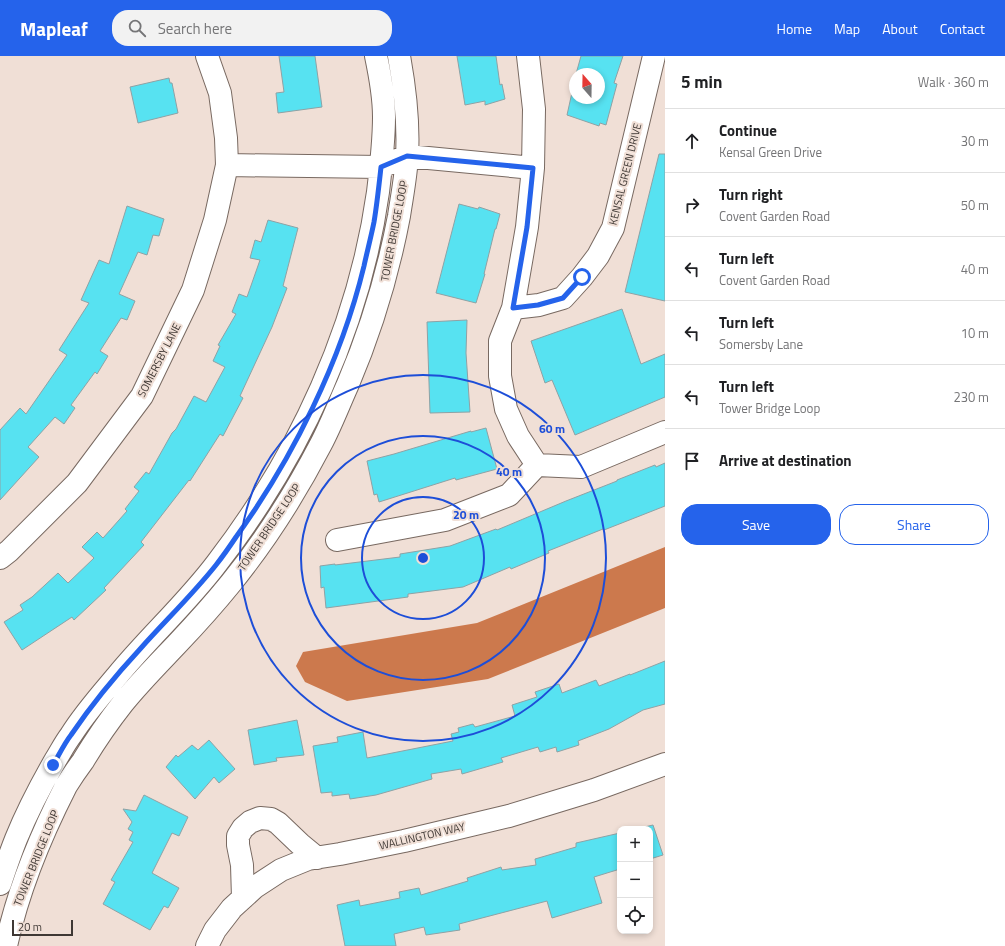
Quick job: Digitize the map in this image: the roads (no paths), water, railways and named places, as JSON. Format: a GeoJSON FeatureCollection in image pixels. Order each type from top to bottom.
{"type":"FeatureCollection","features":[{"type":"Feature","properties":{"kind":"street","name":"SOMERSBY LANE"},"geometry":{"type":"LineString","coordinates":[[0,558],[9,551],[77,483],[142,396],[193,290],[215,220],[228,165],[220,93],[207,56]]}},
{"type":"Feature","properties":{"kind":"street","name":"TOWER BRIDGE LOOP"},"geometry":{"type":"LineString","coordinates":[[0,884],[15,840],[34,800],[70,736],[93,704],[216,565],[272,484],[314,404],[334,358],[352,310],[364,268],[374,222],[381,167],[384,115],[382,90],[376,56]]}},
{"type":"Feature","properties":{"kind":"street","name":"TOWER BRIDGE LOOP"},"geometry":{"type":"LineString","coordinates":[[6,946],[11,922],[25,881],[44,832],[68,784],[98,737],[123,703],[147,675],[201,619],[232,582],[285,506],[322,443],[360,355],[372,323],[385,279],[395,234],[407,156],[406,107],[399,56]]}},
{"type":"Feature","properties":{"kind":"street"},"geometry":{"type":"LineString","coordinates":[[528,56],[534,109],[533,168],[527,227],[513,308],[500,341],[500,376],[506,409],[518,436],[537,465]]}},
{"type":"Feature","properties":{"kind":"street","name":"KENSAL GREEN DRIVE"},"geometry":{"type":"LineString","coordinates":[[513,308],[538,305],[563,298],[598,256],[613,228],[654,56]]}},
{"type":"Feature","properties":{"kind":"street"},"geometry":{"type":"LineString","coordinates":[[228,165],[381,167],[407,156],[533,168]]}},
{"type":"Feature","properties":{"kind":"street"},"geometry":{"type":"LineString","coordinates":[[337,540],[445,520],[509,495],[537,465],[581,467],[665,432]]}},
{"type":"Feature","properties":{"kind":"street","name":"WALLINGTON WAY"},"geometry":{"type":"LineString","coordinates":[[207,946],[215,930],[232,908],[255,887],[281,870],[308,859],[404,841],[509,816],[594,790],[665,764]]}},
{"type":"Feature","properties":{"kind":"street"},"geometry":{"type":"LineString","coordinates":[[243,898],[242,866],[238,836],[243,828],[250,822],[260,818],[278,822],[300,844],[318,858]]}}]}
